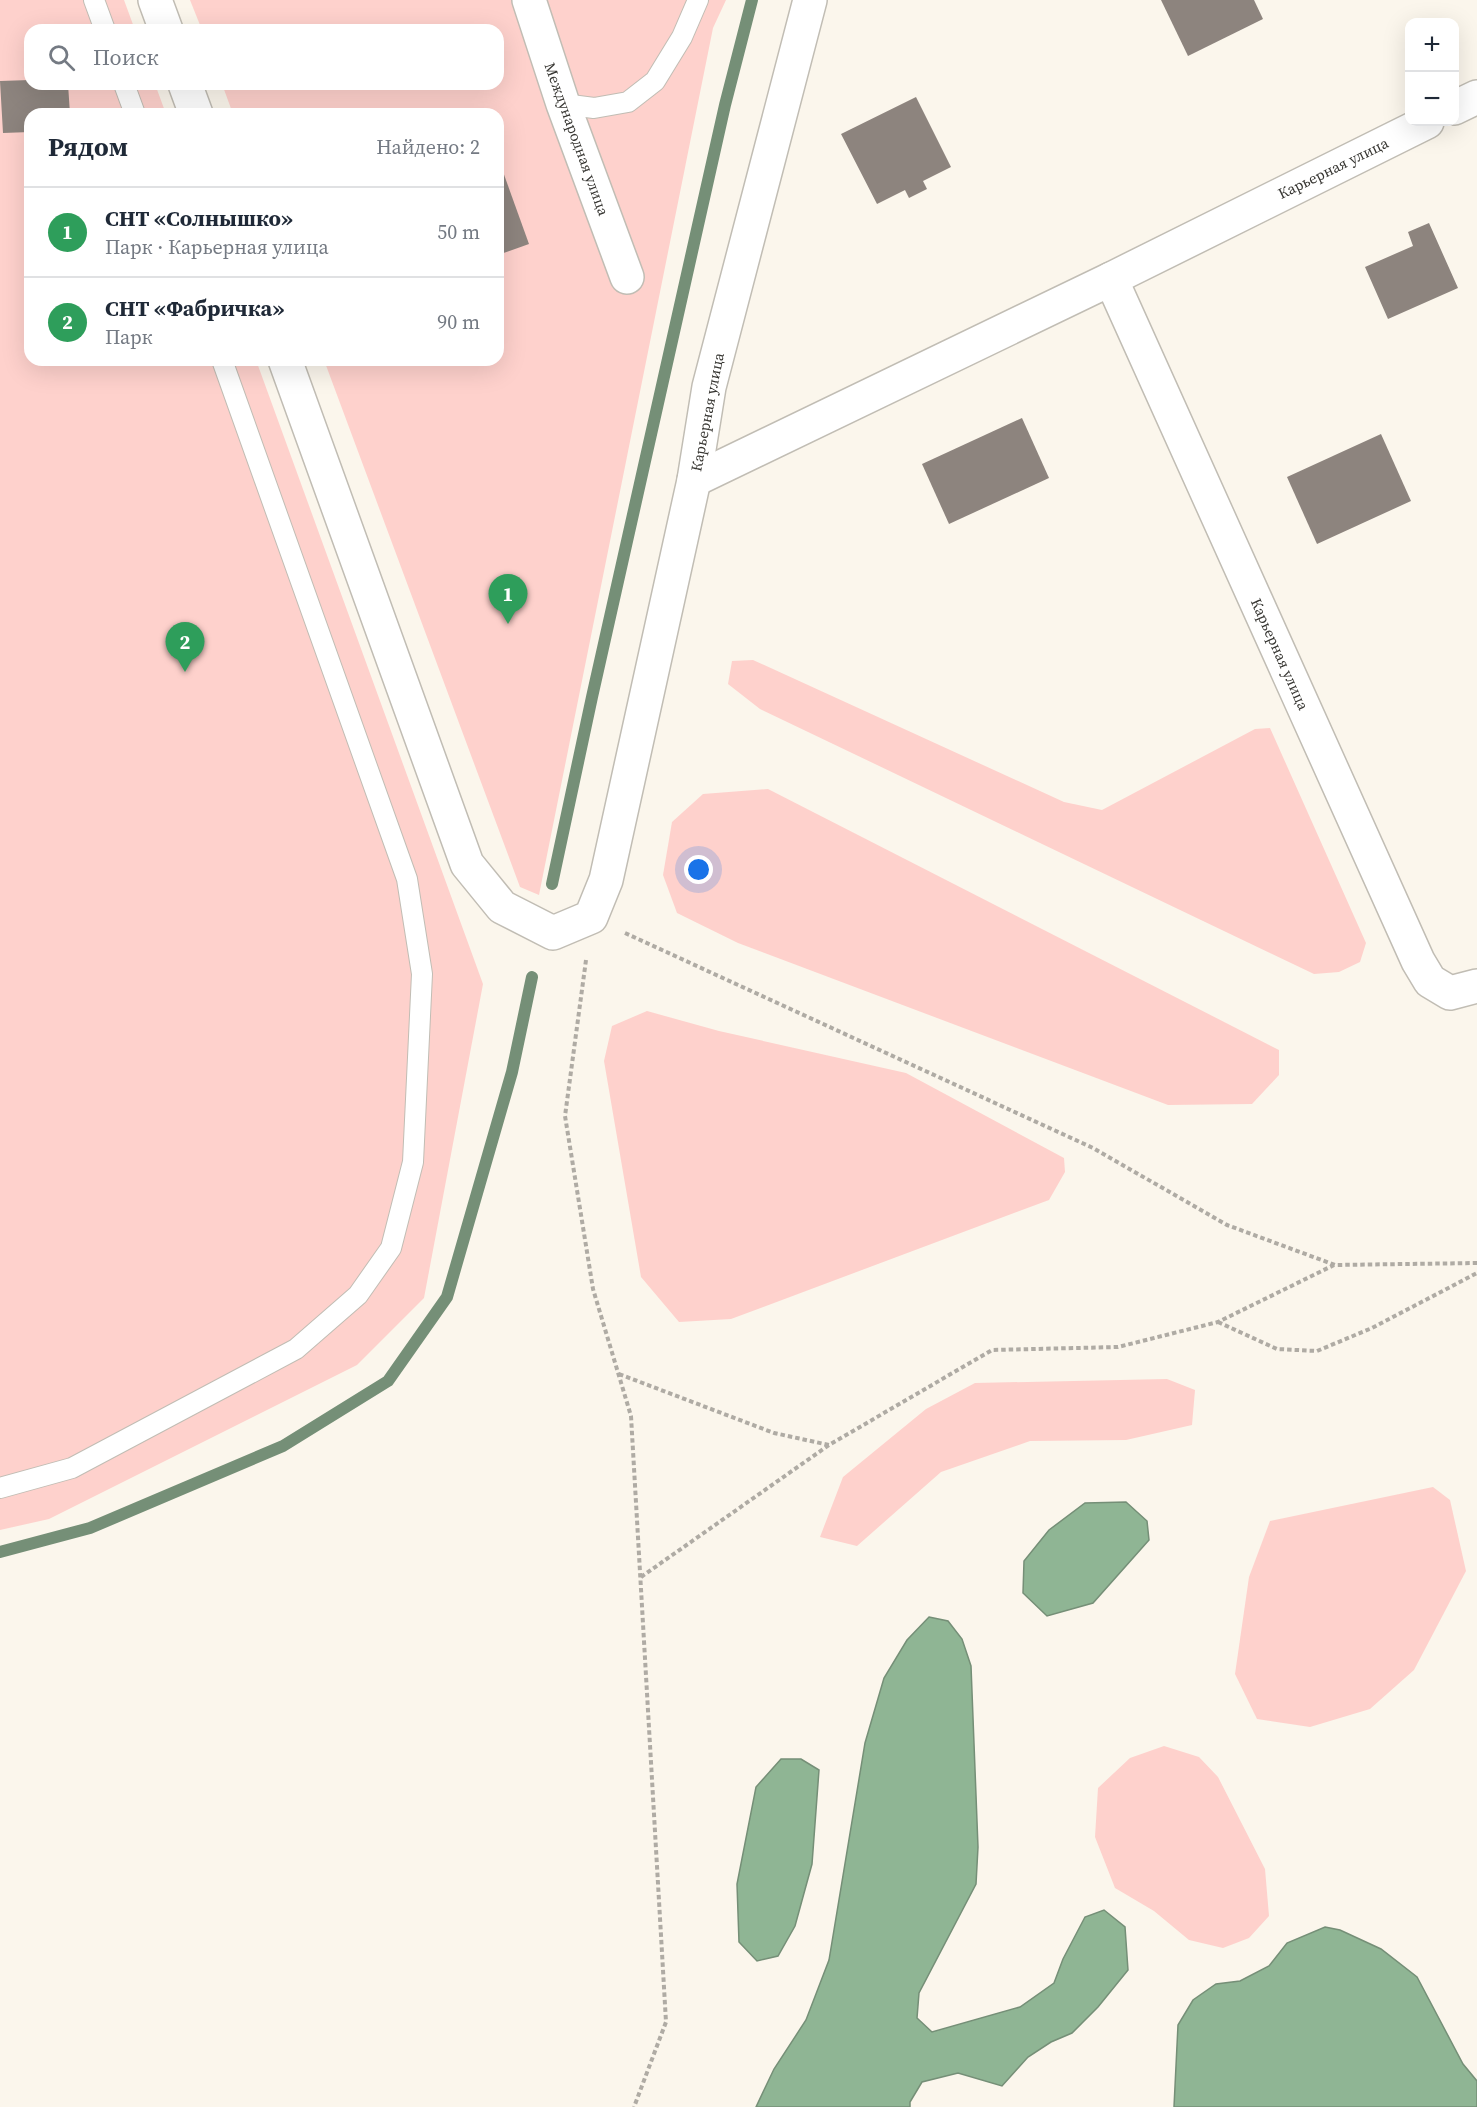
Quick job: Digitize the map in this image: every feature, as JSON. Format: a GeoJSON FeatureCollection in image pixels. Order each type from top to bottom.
{"type":"FeatureCollection","features":[{"type":"Feature","properties":{"kind":"street"},"geometry":{"type":"LineString","coordinates":[[155,0],[164,24]]}},
{"type":"Feature","properties":{"kind":"street","name":"Международная улица"},"geometry":{"type":"LineString","coordinates":[[529,0],[563,104],[627,277]]}},
{"type":"Feature","properties":{"kind":"street","name":"Карьерная улица"},"geometry":{"type":"LineString","coordinates":[[694,480],[709,387],[810,0]]}},
{"type":"Feature","properties":{"kind":"street"},"geometry":{"type":"LineString","coordinates":[[187,90],[194,108]]}},
{"type":"Feature","properties":{"kind":"street"},"geometry":{"type":"LineString","coordinates":[[1459,106],[1477,97]]}},
{"type":"Feature","properties":{"kind":"street","name":"Карьерная улица"},"geometry":{"type":"LineString","coordinates":[[694,480],[1111,279],[1419,126]]}},
{"type":"Feature","properties":{"kind":"street","name":"Карьерная улица"},"geometry":{"type":"LineString","coordinates":[[1111,279],[1418,961],[1430,981],[1450,993],[1477,986]]}},
{"type":"Feature","properties":{"kind":"street"},"geometry":{"type":"LineString","coordinates":[[287,366],[467,864],[502,907],[553,933],[591,917],[606,880],[694,480]]}},
{"type":"Feature","properties":{"kind":"lane"},"geometry":{"type":"LineString","coordinates":[[94,0],[103,24]]}},
{"type":"Feature","properties":{"kind":"lane"},"geometry":{"type":"LineString","coordinates":[[563,104],[594,108],[628,102],[655,81],[682,38],[698,0]]}},
{"type":"Feature","properties":{"kind":"lane"},"geometry":{"type":"LineString","coordinates":[[126,90],[133,108]]}},
{"type":"Feature","properties":{"kind":"lane"},"geometry":{"type":"LineString","coordinates":[[0,1488],[72,1468],[296,1349],[358,1295],[391,1248],[413,1162],[423,974],[407,879],[224,366]]}},
{"type":"Feature","properties":{"kind":"path"},"geometry":{"type":"LineString","coordinates":[[634,2107],[666,2022],[631,1416],[594,1289],[565,1116],[591,917],[1093,1149],[1227,1225],[1335,1265],[1477,1263]]}},
{"type":"Feature","properties":{"kind":"path"},"geometry":{"type":"LineString","coordinates":[[641,1577],[829,1444],[992,1350],[1118,1347],[1218,1323],[1335,1265]]}},
{"type":"Feature","properties":{"kind":"path"},"geometry":{"type":"LineString","coordinates":[[1218,1323],[1277,1349],[1317,1351],[1372,1328],[1477,1273]]}},
{"type":"Feature","properties":{"kind":"path"},"geometry":{"type":"LineString","coordinates":[[619,1374],[774,1433],[829,1444]]}},
{"type":"Feature","properties":{"kind":"shaded area"},"geometry":{"type":"Polygon","coordinates":[[[0,0],[124,0],[133,24],[24,24],[24,90],[157,90],[164,108],[24,108],[24,366],[258,366],[483,984],[424,1298],[357,1365],[49,1519],[0,1530],[0,0]]]}},
{"type":"Feature","properties":{"kind":"shaded area"},"geometry":{"type":"Polygon","coordinates":[[[190,0],[726,0],[713,28],[539,895],[520,887],[326,366],[504,366],[504,108],[231,108],[224,90],[504,90],[504,24],[200,24],[190,0]]]}},
{"type":"Feature","properties":{"kind":"shaded area"},"geometry":{"type":"Polygon","coordinates":[[[753,660],[1064,802],[1102,810],[1255,729],[1270,728],[1366,943],[1360,962],[1339,972],[1314,974],[760,709],[728,684],[732,661],[753,660]]]}},
{"type":"Feature","properties":{"kind":"shaded area"},"geometry":{"type":"Polygon","coordinates":[[[768,789],[1279,1050],[1279,1075],[1252,1104],[1168,1105],[738,943],[677,913],[663,875],[672,822],[703,794],[768,789]]]}},
{"type":"Feature","properties":{"kind":"shaded area"},"geometry":{"type":"Polygon","coordinates":[[[647,1011],[719,1031],[906,1073],[1064,1158],[1065,1172],[1049,1200],[731,1319],[679,1322],[641,1277],[604,1061],[612,1026],[647,1011]]]}},
{"type":"Feature","properties":{"kind":"shaded area"},"geometry":{"type":"Polygon","coordinates":[[[1167,1379],[1195,1390],[1192,1425],[1126,1440],[1030,1441],[941,1472],[857,1546],[820,1537],[843,1477],[926,1409],[975,1383],[1167,1379]]]}},
{"type":"Feature","properties":{"kind":"shaded area"},"geometry":{"type":"Polygon","coordinates":[[[1433,1487],[1450,1500],[1466,1571],[1414,1670],[1370,1709],[1310,1727],[1257,1719],[1235,1674],[1249,1577],[1270,1521],[1433,1487]]]}},
{"type":"Feature","properties":{"kind":"shaded area"},"geometry":{"type":"Polygon","coordinates":[[[1126,1502],[1147,1521],[1149,1540],[1093,1603],[1047,1616],[1023,1593],[1024,1561],[1049,1530],[1085,1503],[1126,1502]]]}},
{"type":"Feature","properties":{"kind":"shaded area"},"geometry":{"type":"Polygon","coordinates":[[[929,1617],[948,1621],[962,1639],[971,1666],[978,1847],[976,1884],[919,1993],[917,2018],[932,2032],[1020,2007],[1054,1983],[1063,1959],[1085,1917],[1104,1910],[1125,1927],[1128,1970],[1098,2007],[1072,2033],[1051,2042],[1028,2057],[1002,2086],[958,2073],[922,2082],[910,2102],[910,2107],[756,2107],[774,2069],[806,2020],[829,1960],[865,1743],[884,1678],[907,1640],[929,1617]]]}},
{"type":"Feature","properties":{"kind":"shaded area"},"geometry":{"type":"Polygon","coordinates":[[[1164,1746],[1199,1757],[1218,1777],[1265,1869],[1269,1916],[1249,1938],[1223,1948],[1189,1940],[1154,1911],[1115,1888],[1095,1837],[1098,1788],[1130,1758],[1164,1746]]]}},
{"type":"Feature","properties":{"kind":"shaded area"},"geometry":{"type":"Polygon","coordinates":[[[781,1759],[801,1759],[819,1770],[812,1864],[795,1926],[778,1956],[757,1961],[739,1942],[737,1884],[756,1787],[781,1759]]]}},
{"type":"Feature","properties":{"kind":"shaded area"},"geometry":{"type":"Polygon","coordinates":[[[1325,1927],[1340,1930],[1381,1949],[1417,1977],[1463,2064],[1477,2081],[1477,2107],[1174,2107],[1178,2025],[1193,2000],[1216,1984],[1240,1981],[1269,1966],[1287,1943],[1325,1927]]]}},
{"type":"Feature","properties":{"kind":"building"},"geometry":{"type":"Polygon","coordinates":[[[1161,0],[1254,0],[1263,19],[1188,56],[1161,0]]]}},
{"type":"Feature","properties":{"kind":"building"},"geometry":{"type":"Polygon","coordinates":[[[24,80],[24,90],[68,90],[70,108],[24,108],[24,132],[3,133],[0,81],[24,80]]]}},
{"type":"Feature","properties":{"kind":"building"},"geometry":{"type":"Polygon","coordinates":[[[916,97],[951,167],[923,181],[927,189],[909,198],[905,190],[877,204],[841,134],[916,97]]]}},
{"type":"Feature","properties":{"kind":"building"},"geometry":{"type":"Polygon","coordinates":[[[504,175],[529,244],[504,253],[504,175]]]}},
{"type":"Feature","properties":{"kind":"building"},"geometry":{"type":"Polygon","coordinates":[[[1429,223],[1458,288],[1388,319],[1365,267],[1413,246],[1408,232],[1429,223]]]}},
{"type":"Feature","properties":{"kind":"building"},"geometry":{"type":"Polygon","coordinates":[[[1022,418],[1049,478],[949,524],[922,464],[1022,418]]]}},
{"type":"Feature","properties":{"kind":"building"},"geometry":{"type":"Polygon","coordinates":[[[1381,434],[1411,501],[1317,544],[1287,477],[1381,434]]]}},
{"type":"Feature","properties":{"kind":"waterway"},"geometry":{"type":"LineString","coordinates":[[552,884],[725,105],[752,0]]}},
{"type":"Feature","properties":{"kind":"waterway"},"geometry":{"type":"LineString","coordinates":[[0,1552],[90,1528],[283,1446],[388,1381],[447,1297],[512,1072],[532,977]]}},
{"type":"Feature","properties":{"kind":"place","name":"СНТ «Солнышко»"},"geometry":{"type":"Point","coordinates":[508,624]}},
{"type":"Feature","properties":{"kind":"place","name":"СНТ «Фабричка»"},"geometry":{"type":"Point","coordinates":[185,672]}}]}
